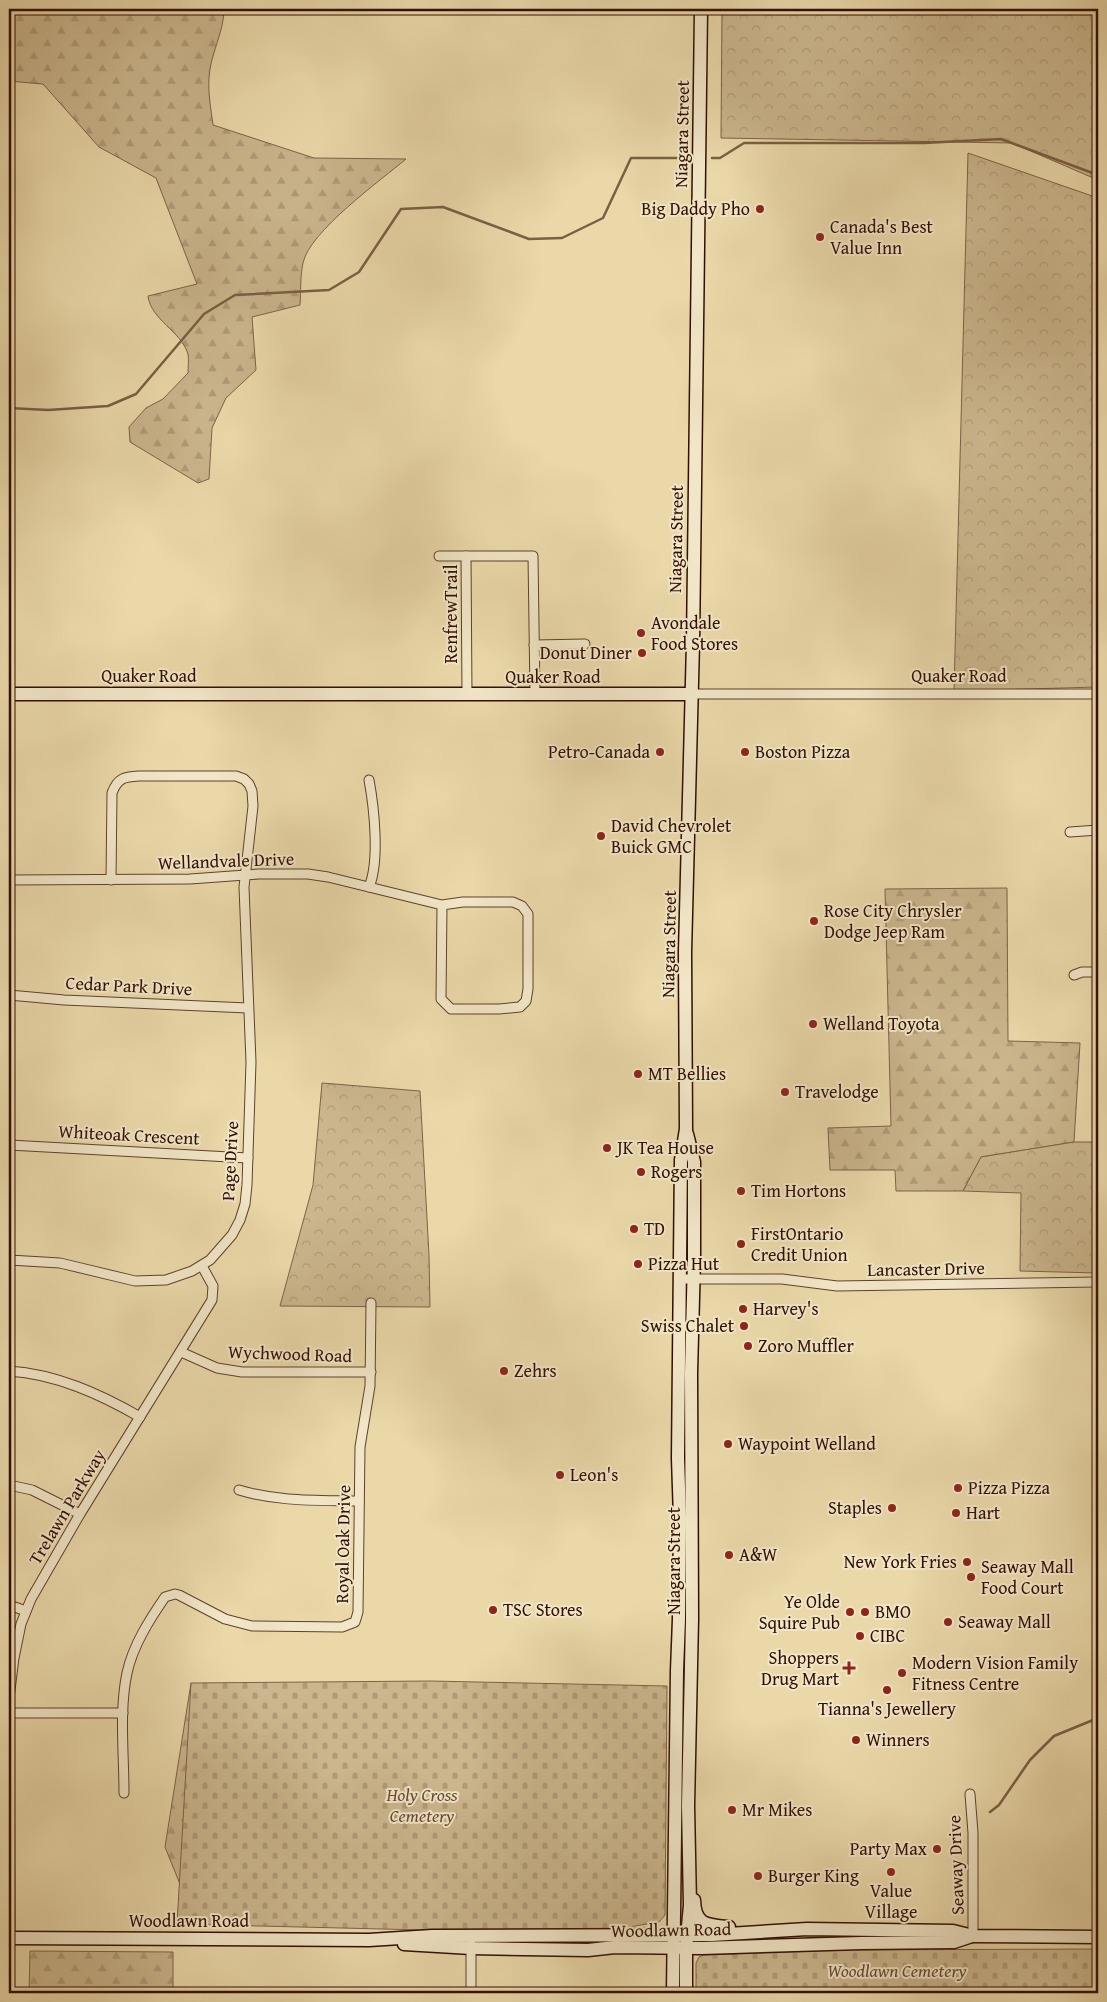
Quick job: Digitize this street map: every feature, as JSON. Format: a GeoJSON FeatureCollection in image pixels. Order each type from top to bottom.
{"type":"FeatureCollection","features":[{"type":"Feature","properties":{"kind":"main road","name":"Niagara Street"},"geometry":{"type":"LineString","coordinates":[[686,1993],[681,1941],[677,1671],[680,1600],[678,1451],[681,1160],[686,1129],[685,952],[691,694],[701,9]]}},
{"type":"Feature","properties":{"kind":"main road","name":"Quaker Road"},"geometry":{"type":"LineString","coordinates":[[9,694],[691,694]]}},
{"type":"Feature","properties":{"kind":"main road","name":"Niagara Street"},"geometry":{"type":"LineString","coordinates":[[674,1993],[681,1941],[690,1905],[688,1806],[693,1517],[691,1476],[694,1162],[686,1129]]}},
{"type":"Feature","properties":{"kind":"main road"},"geometry":{"type":"LineString","coordinates":[[690,1864],[694,1882],[695,1910],[699,1920],[714,1927],[779,1931]]}},
{"type":"Feature","properties":{"kind":"main road","name":"Woodlawn Road"},"geometry":{"type":"LineString","coordinates":[[10,1938],[369,1940],[430,1947],[471,1942],[588,1950],[807,1929],[953,1931],[974,1936],[1098,1936]]}},
{"type":"Feature","properties":{"kind":"main road","name":"Woodlawn Road"},"geometry":{"type":"LineString","coordinates":[[681,1941],[954,1942],[974,1936]]}},
{"type":"Feature","properties":{"kind":"street"},"geometry":{"type":"LineString","coordinates":[[439,556],[466,556]]}},
{"type":"Feature","properties":{"kind":"street","name":"RenfrewTrail"},"geometry":{"type":"LineString","coordinates":[[467,695],[466,556],[532,556],[535,694]]}},
{"type":"Feature","properties":{"kind":"street"},"geometry":{"type":"LineString","coordinates":[[534,645],[586,644]]}},
{"type":"Feature","properties":{"kind":"street","name":"Quaker Road"},"geometry":{"type":"LineString","coordinates":[[691,694],[1098,694]]}},
{"type":"Feature","properties":{"kind":"street","name":"Page Drive"},"geometry":{"type":"LineString","coordinates":[[9,1260],[60,1262],[126,1279],[143,1281],[172,1278],[202,1266],[223,1247],[240,1220],[247,1194],[251,1062],[244,887],[253,806],[252,791],[247,782],[236,776],[140,776],[126,777],[120,780],[115,784],[112,793],[111,880]]}},
{"type":"Feature","properties":{"kind":"street"},"geometry":{"type":"LineString","coordinates":[[368,780],[375,813],[373,877],[369,887]]}},
{"type":"Feature","properties":{"kind":"street"},"geometry":{"type":"LineString","coordinates":[[1070,832],[1098,830]]}},
{"type":"Feature","properties":{"kind":"street","name":"Wellandvale Drive"},"geometry":{"type":"LineString","coordinates":[[9,880],[190,879],[246,875],[313,875],[442,905],[463,902],[513,902],[522,906],[528,914],[528,989],[526,1001],[520,1007],[451,1009],[441,999],[442,905]]}},
{"type":"Feature","properties":{"kind":"street"},"geometry":{"type":"LineString","coordinates":[[1074,976],[1082,972],[1098,972]]}},
{"type":"Feature","properties":{"kind":"street","name":"Cedar Park Drive"},"geometry":{"type":"LineString","coordinates":[[9,995],[64,1000],[248,1008]]}},
{"type":"Feature","properties":{"kind":"street","name":"Whiteoak Crescent"},"geometry":{"type":"LineString","coordinates":[[9,1145],[248,1158]]}},
{"type":"Feature","properties":{"kind":"street","name":"Trelawn Parkway"},"geometry":{"type":"LineString","coordinates":[[10,1938],[9,1713],[16,1641],[31,1599],[80,1514],[212,1300],[214,1291],[212,1282],[202,1266]]}},
{"type":"Feature","properties":{"kind":"street","name":"Lancaster Drive"},"geometry":{"type":"LineString","coordinates":[[680,1279],[782,1279],[837,1286],[1098,1282]]}},
{"type":"Feature","properties":{"kind":"street","name":"Royal Oak Drive"},"geometry":{"type":"LineString","coordinates":[[124,1793],[123,1713],[127,1673],[144,1632],[165,1597],[175,1594],[179,1595],[225,1619],[252,1626],[342,1627],[355,1622],[358,1612],[360,1447],[370,1386],[371,1303]]}},
{"type":"Feature","properties":{"kind":"street","name":"Wychwood Road"},"geometry":{"type":"LineString","coordinates":[[181,1352],[225,1370],[258,1372],[371,1372]]}},
{"type":"Feature","properties":{"kind":"street"},"geometry":{"type":"LineString","coordinates":[[9,1371],[38,1375],[71,1384],[106,1398],[140,1417]]}},
{"type":"Feature","properties":{"kind":"street"},"geometry":{"type":"LineString","coordinates":[[9,1485],[32,1490],[80,1514]]}},
{"type":"Feature","properties":{"kind":"street"},"geometry":{"type":"LineString","coordinates":[[239,1490],[259,1496],[301,1501],[359,1501]]}},
{"type":"Feature","properties":{"kind":"street"},"geometry":{"type":"LineString","coordinates":[[9,1605],[26,1611]]}},
{"type":"Feature","properties":{"kind":"street"},"geometry":{"type":"LineString","coordinates":[[9,1713],[123,1713]]}},
{"type":"Feature","properties":{"kind":"street","name":"Seaway Drive"},"geometry":{"type":"LineString","coordinates":[[970,1794],[973,1833],[974,1936]]}},
{"type":"Feature","properties":{"kind":"street"},"geometry":{"type":"LineString","coordinates":[[470,1993],[471,1942]]}},
{"type":"Feature","properties":{"kind":"green space"},"geometry":{"type":"Polygon","coordinates":[[[9,9],[224,9],[222,27],[212,60],[209,78],[209,96],[213,125],[314,158],[406,159],[347,207],[308,250],[303,263],[300,305],[252,317],[256,370],[226,398],[212,428],[209,479],[198,483],[130,442],[129,427],[146,408],[163,399],[188,373],[188,354],[184,346],[160,319],[150,304],[148,296],[197,284],[156,178],[99,147],[43,84],[9,81],[9,9]]]}},
{"type":"Feature","properties":{"kind":"green space"},"geometry":{"type":"Polygon","coordinates":[[[722,9],[1098,9],[1098,180],[1012,143],[721,138],[722,9]]]}},
{"type":"Feature","properties":{"kind":"green space"},"geometry":{"type":"Polygon","coordinates":[[[968,153],[1098,198],[1098,687],[954,691],[968,153]]]}},
{"type":"Feature","properties":{"kind":"green space"},"geometry":{"type":"Polygon","coordinates":[[[1007,888],[1008,1041],[1080,1043],[1074,1142],[981,1157],[963,1191],[896,1191],[895,1170],[830,1170],[828,1128],[891,1126],[885,889],[1007,888]]]}},
{"type":"Feature","properties":{"kind":"green space"},"geometry":{"type":"Polygon","coordinates":[[[322,1083],[420,1091],[430,1307],[280,1306],[313,1185],[322,1083]]]}},
{"type":"Feature","properties":{"kind":"green space"},"geometry":{"type":"Polygon","coordinates":[[[1074,1142],[1098,1142],[1098,1273],[1020,1271],[1021,1193],[963,1191],[981,1157],[1074,1142]]]}},
{"type":"Feature","properties":{"kind":"green space","name":"Holy Cross Cemetery"},"geometry":{"type":"Polygon","coordinates":[[[430,1681],[667,1686],[665,1915],[659,1922],[617,1929],[423,1930],[177,1924],[191,1683],[430,1681]]]}},
{"type":"Feature","properties":{"kind":"green space"},"geometry":{"type":"Polygon","coordinates":[[[191,1683],[206,1696],[184,1894],[165,1847],[191,1683]]]}},
{"type":"Feature","properties":{"kind":"green space","name":"Woodlawn Cemetery"},"geometry":{"type":"Polygon","coordinates":[[[1098,1949],[1098,1993],[696,1993],[696,1963],[699,1957],[704,1955],[834,1950],[1098,1949]]]}},
{"type":"Feature","properties":{"kind":"green space"},"geometry":{"type":"Polygon","coordinates":[[[30,1951],[173,1952],[173,1993],[29,1993],[30,1951]]]}},
{"type":"Feature","properties":{"kind":"waterway"},"geometry":{"type":"LineString","coordinates":[[712,158],[720,158],[744,143],[924,143],[1001,139],[1098,175]]}},
{"type":"Feature","properties":{"kind":"waterway"},"geometry":{"type":"LineString","coordinates":[[9,408],[48,410],[108,406],[136,394],[204,314],[235,295],[329,290],[359,272],[401,209],[443,207],[529,239],[562,238],[603,218],[631,158],[687,158]]}},
{"type":"Feature","properties":{"kind":"waterway"},"geometry":{"type":"LineString","coordinates":[[990,1812],[999,1805],[1030,1760],[1054,1736],[1098,1718]]}},
{"type":"Feature","properties":{"kind":"place","name":"Big Daddy Pho"},"geometry":{"type":"Point","coordinates":[760,209]}},
{"type":"Feature","properties":{"kind":"place","name":"Canada's Best Value Inn"},"geometry":{"type":"Point","coordinates":[820,237]}},
{"type":"Feature","properties":{"kind":"place","name":"Avondale Food Stores"},"geometry":{"type":"Point","coordinates":[641,633]}},
{"type":"Feature","properties":{"kind":"place","name":"Donut Diner"},"geometry":{"type":"Point","coordinates":[642,653]}},
{"type":"Feature","properties":{"kind":"place","name":"Petro-Canada"},"geometry":{"type":"Point","coordinates":[660,752]}},
{"type":"Feature","properties":{"kind":"place","name":"Boston Pizza"},"geometry":{"type":"Point","coordinates":[745,752]}},
{"type":"Feature","properties":{"kind":"place","name":"David Chevrolet Buick GMC"},"geometry":{"type":"Point","coordinates":[601,836]}},
{"type":"Feature","properties":{"kind":"place","name":"Rose City Chrysler Dodge Jeep Ram"},"geometry":{"type":"Point","coordinates":[814,921]}},
{"type":"Feature","properties":{"kind":"place","name":"Welland Toyota"},"geometry":{"type":"Point","coordinates":[813,1024]}},
{"type":"Feature","properties":{"kind":"place","name":"MT Bellies"},"geometry":{"type":"Point","coordinates":[638,1074]}},
{"type":"Feature","properties":{"kind":"place","name":"Travelodge"},"geometry":{"type":"Point","coordinates":[785,1092]}},
{"type":"Feature","properties":{"kind":"place","name":"JK Tea House"},"geometry":{"type":"Point","coordinates":[607,1148]}},
{"type":"Feature","properties":{"kind":"place","name":"Rogers"},"geometry":{"type":"Point","coordinates":[641,1172]}},
{"type":"Feature","properties":{"kind":"place","name":"Tim Hortons"},"geometry":{"type":"Point","coordinates":[741,1191]}},
{"type":"Feature","properties":{"kind":"place","name":"TD"},"geometry":{"type":"Point","coordinates":[634,1229]}},
{"type":"Feature","properties":{"kind":"place","name":"FirstOntario Credit Union"},"geometry":{"type":"Point","coordinates":[741,1244]}},
{"type":"Feature","properties":{"kind":"place","name":"Pizza Hut"},"geometry":{"type":"Point","coordinates":[638,1264]}},
{"type":"Feature","properties":{"kind":"place","name":"Harvey's"},"geometry":{"type":"Point","coordinates":[743,1309]}},
{"type":"Feature","properties":{"kind":"place","name":"Swiss Chalet"},"geometry":{"type":"Point","coordinates":[744,1326]}},
{"type":"Feature","properties":{"kind":"place","name":"Zoro Muffler"},"geometry":{"type":"Point","coordinates":[748,1346]}},
{"type":"Feature","properties":{"kind":"place","name":"Zehrs"},"geometry":{"type":"Point","coordinates":[504,1371]}},
{"type":"Feature","properties":{"kind":"place","name":"Waypoint Welland"},"geometry":{"type":"Point","coordinates":[728,1444]}},
{"type":"Feature","properties":{"kind":"place","name":"Leon's"},"geometry":{"type":"Point","coordinates":[560,1475]}},
{"type":"Feature","properties":{"kind":"place","name":"Pizza Pizza"},"geometry":{"type":"Point","coordinates":[958,1488]}},
{"type":"Feature","properties":{"kind":"place","name":"Staples"},"geometry":{"type":"Point","coordinates":[892,1508]}},
{"type":"Feature","properties":{"kind":"place","name":"Hart"},"geometry":{"type":"Point","coordinates":[956,1513]}},
{"type":"Feature","properties":{"kind":"place","name":"A&W"},"geometry":{"type":"Point","coordinates":[729,1555]}},
{"type":"Feature","properties":{"kind":"place","name":"New York Fries"},"geometry":{"type":"Point","coordinates":[967,1562]}},
{"type":"Feature","properties":{"kind":"place","name":"Seaway Mall Food Court"},"geometry":{"type":"Point","coordinates":[971,1577]}},
{"type":"Feature","properties":{"kind":"place","name":"TSC Stores"},"geometry":{"type":"Point","coordinates":[493,1610]}},
{"type":"Feature","properties":{"kind":"place","name":"Ye Olde Squire Pub"},"geometry":{"type":"Point","coordinates":[850,1612]}},
{"type":"Feature","properties":{"kind":"place","name":"BMO"},"geometry":{"type":"Point","coordinates":[865,1612]}},
{"type":"Feature","properties":{"kind":"place","name":"Seaway Mall"},"geometry":{"type":"Point","coordinates":[948,1622]}},
{"type":"Feature","properties":{"kind":"place","name":"CIBC"},"geometry":{"type":"Point","coordinates":[860,1636]}},
{"type":"Feature","properties":{"kind":"place","name":"Shoppers Drug Mart"},"geometry":{"type":"Point","coordinates":[849,1668]}},
{"type":"Feature","properties":{"kind":"place","name":"Modern Vision Family Fitness Centre"},"geometry":{"type":"Point","coordinates":[902,1673]}},
{"type":"Feature","properties":{"kind":"place","name":"Tianna's Jewellery"},"geometry":{"type":"Point","coordinates":[887,1690]}},
{"type":"Feature","properties":{"kind":"place","name":"Winners"},"geometry":{"type":"Point","coordinates":[856,1740]}},
{"type":"Feature","properties":{"kind":"place","name":"Mr Mikes"},"geometry":{"type":"Point","coordinates":[732,1810]}},
{"type":"Feature","properties":{"kind":"place","name":"Party Max"},"geometry":{"type":"Point","coordinates":[937,1849]}},
{"type":"Feature","properties":{"kind":"place","name":"Value Village"},"geometry":{"type":"Point","coordinates":[891,1872]}},
{"type":"Feature","properties":{"kind":"place","name":"Burger King"},"geometry":{"type":"Point","coordinates":[758,1876]}}]}
